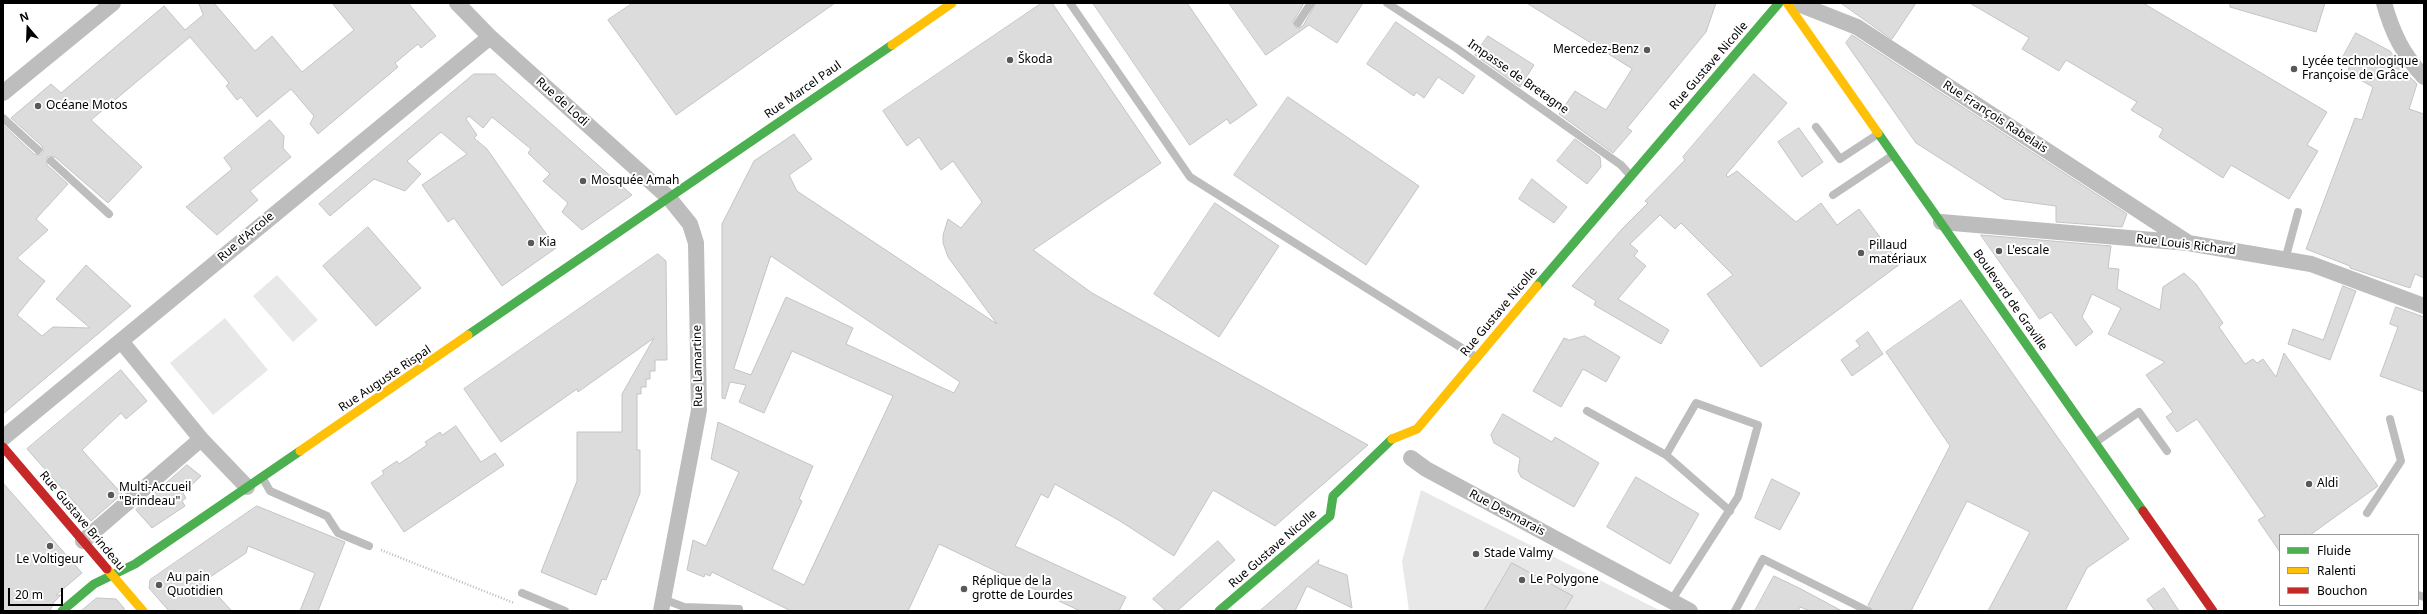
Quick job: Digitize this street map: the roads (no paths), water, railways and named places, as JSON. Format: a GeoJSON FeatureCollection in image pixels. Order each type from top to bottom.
{"type":"FeatureCollection","features":[{"type":"Feature","properties":{"kind":"street"},"geometry":{"type":"LineString","coordinates":[[3,93],[113,3]]}},
{"type":"Feature","properties":{"kind":"street","name":"Rue de Lodi"},"geometry":{"type":"LineString","coordinates":[[456,3],[490,37],[669,198]]}},
{"type":"Feature","properties":{"kind":"street","name":"Rue Marcel Paul"},"geometry":{"type":"LineString","coordinates":[[669,198],[952,3]]}},
{"type":"Feature","properties":{"kind":"street","name":"Rue Gustave Nicolle"},"geometry":{"type":"LineString","coordinates":[[1219,611],[1330,516],[1333,496],[1395,437],[1417,430],[1631,175],[1779,3]]}},
{"type":"Feature","properties":{"kind":"street","name":"Boulevard de Graville"},"geometry":{"type":"LineString","coordinates":[[1787,3],[2213,611]]}},
{"type":"Feature","properties":{"kind":"street","name":"Rue François Rabelais"},"geometry":{"type":"LineString","coordinates":[[1796,3],[1858,27],[2188,243]]}},
{"type":"Feature","properties":{"kind":"street"},"geometry":{"type":"LineString","coordinates":[[2384,3],[2391,30],[2404,54],[2424,77]]}},
{"type":"Feature","properties":{"kind":"street","name":"Rue d'Arcole"},"geometry":{"type":"LineString","coordinates":[[3,438],[490,37]]}},
{"type":"Feature","properties":{"kind":"street","name":"Rue Auguste Rispal"},"geometry":{"type":"LineString","coordinates":[[62,611],[94,584],[135,564],[669,198]]}},
{"type":"Feature","properties":{"kind":"street","name":"Rue Lamartine"},"geometry":{"type":"LineString","coordinates":[[662,605],[699,410],[696,243],[690,224],[669,198]]}},
{"type":"Feature","properties":{"kind":"street","name":"Rue Louis Richard"},"geometry":{"type":"LineString","coordinates":[[1941,222],[2188,243],[2311,264],[2424,306]]}},
{"type":"Feature","properties":{"kind":"street"},"geometry":{"type":"LineString","coordinates":[[121,341],[201,439],[247,487]]}},
{"type":"Feature","properties":{"kind":"street"},"geometry":{"type":"LineString","coordinates":[[83,541],[201,439]]}},
{"type":"Feature","properties":{"kind":"street","name":"Rue Gustave Brindeau"},"geometry":{"type":"LineString","coordinates":[[3,447],[143,611]]}},
{"type":"Feature","properties":{"kind":"street","name":"Rue Desmarais"},"geometry":{"type":"LineString","coordinates":[[1411,458],[1426,469],[1690,611]]}},
{"type":"Feature","properties":{"kind":"lane"},"geometry":{"type":"LineString","coordinates":[[1070,3],[1190,177],[1477,357]]}},
{"type":"Feature","properties":{"kind":"lane"},"geometry":{"type":"LineString","coordinates":[[1298,23],[1311,3]]}},
{"type":"Feature","properties":{"kind":"lane","name":"Impasse de Bretagne"},"geometry":{"type":"LineString","coordinates":[[1387,3],[1456,48],[1615,160],[1631,175]]}},
{"type":"Feature","properties":{"kind":"lane"},"geometry":{"type":"LineString","coordinates":[[3,118],[38,150]]}},
{"type":"Feature","properties":{"kind":"lane"},"geometry":{"type":"LineString","coordinates":[[1816,127],[1840,159],[1879,134]]}},
{"type":"Feature","properties":{"kind":"lane"},"geometry":{"type":"LineString","coordinates":[[1833,195],[1894,155]]}},
{"type":"Feature","properties":{"kind":"lane"},"geometry":{"type":"LineString","coordinates":[[50,161],[109,214]]}},
{"type":"Feature","properties":{"kind":"lane"},"geometry":{"type":"LineString","coordinates":[[2286,260],[2298,212]]}},
{"type":"Feature","properties":{"kind":"lane"},"geometry":{"type":"LineString","coordinates":[[1666,455],[1696,403],[1758,425],[1738,497],[1671,601]]}},
{"type":"Feature","properties":{"kind":"lane"},"geometry":{"type":"LineString","coordinates":[[1587,411],[1666,455],[1730,511]]}},
{"type":"Feature","properties":{"kind":"lane"},"geometry":{"type":"LineString","coordinates":[[2095,442],[2139,412],[2167,451]]}},
{"type":"Feature","properties":{"kind":"lane"},"geometry":{"type":"LineString","coordinates":[[2367,513],[2401,461],[2390,419]]}},
{"type":"Feature","properties":{"kind":"lane"},"geometry":{"type":"LineString","coordinates":[[262,477],[270,491],[327,516],[338,533],[369,546]]}},
{"type":"Feature","properties":{"kind":"lane"},"geometry":{"type":"LineString","coordinates":[[1735,611],[1763,559],[1868,611]]}},
{"type":"Feature","properties":{"kind":"lane"},"geometry":{"type":"LineString","coordinates":[[522,593],[565,611]]}},
{"type":"Feature","properties":{"kind":"lane"},"geometry":{"type":"LineString","coordinates":[[662,605],[739,609]]}},
{"type":"Feature","properties":{"kind":"place","name":"Mercedez-Benz"},"geometry":{"type":"Point","coordinates":[1647,50]}},
{"type":"Feature","properties":{"kind":"place","name":"Škoda"},"geometry":{"type":"Point","coordinates":[1010,60]}},
{"type":"Feature","properties":{"kind":"place","name":"Lycée technologique Françoise de Grâce"},"geometry":{"type":"Point","coordinates":[2294,69]}},
{"type":"Feature","properties":{"kind":"place","name":"Océane Motos"},"geometry":{"type":"Point","coordinates":[38,106]}},
{"type":"Feature","properties":{"kind":"place","name":"Mosquée Amah"},"geometry":{"type":"Point","coordinates":[583,181]}},
{"type":"Feature","properties":{"kind":"place","name":"Kia"},"geometry":{"type":"Point","coordinates":[531,243]}},
{"type":"Feature","properties":{"kind":"place","name":"L'escale"},"geometry":{"type":"Point","coordinates":[1999,251]}},
{"type":"Feature","properties":{"kind":"place","name":"Pillaud matériaux"},"geometry":{"type":"Point","coordinates":[1861,253]}},
{"type":"Feature","properties":{"kind":"place","name":"Aldi"},"geometry":{"type":"Point","coordinates":[2309,484]}},
{"type":"Feature","properties":{"kind":"place","name":"Multi-Accueil \"Brindeau\""},"geometry":{"type":"Point","coordinates":[111,495]}},
{"type":"Feature","properties":{"kind":"place","name":"Le Voltigeur"},"geometry":{"type":"Point","coordinates":[50,546]}},
{"type":"Feature","properties":{"kind":"place","name":"Stade Valmy"},"geometry":{"type":"Point","coordinates":[1476,554]}},
{"type":"Feature","properties":{"kind":"place","name":"Le Polygone"},"geometry":{"type":"Point","coordinates":[1522,580]}},
{"type":"Feature","properties":{"kind":"place","name":"Au pain Quotidien"},"geometry":{"type":"Point","coordinates":[159,585]}},
{"type":"Feature","properties":{"kind":"place","name":"Réplique de la grotte de Lourdes"},"geometry":{"type":"Point","coordinates":[964,589]}}]}
